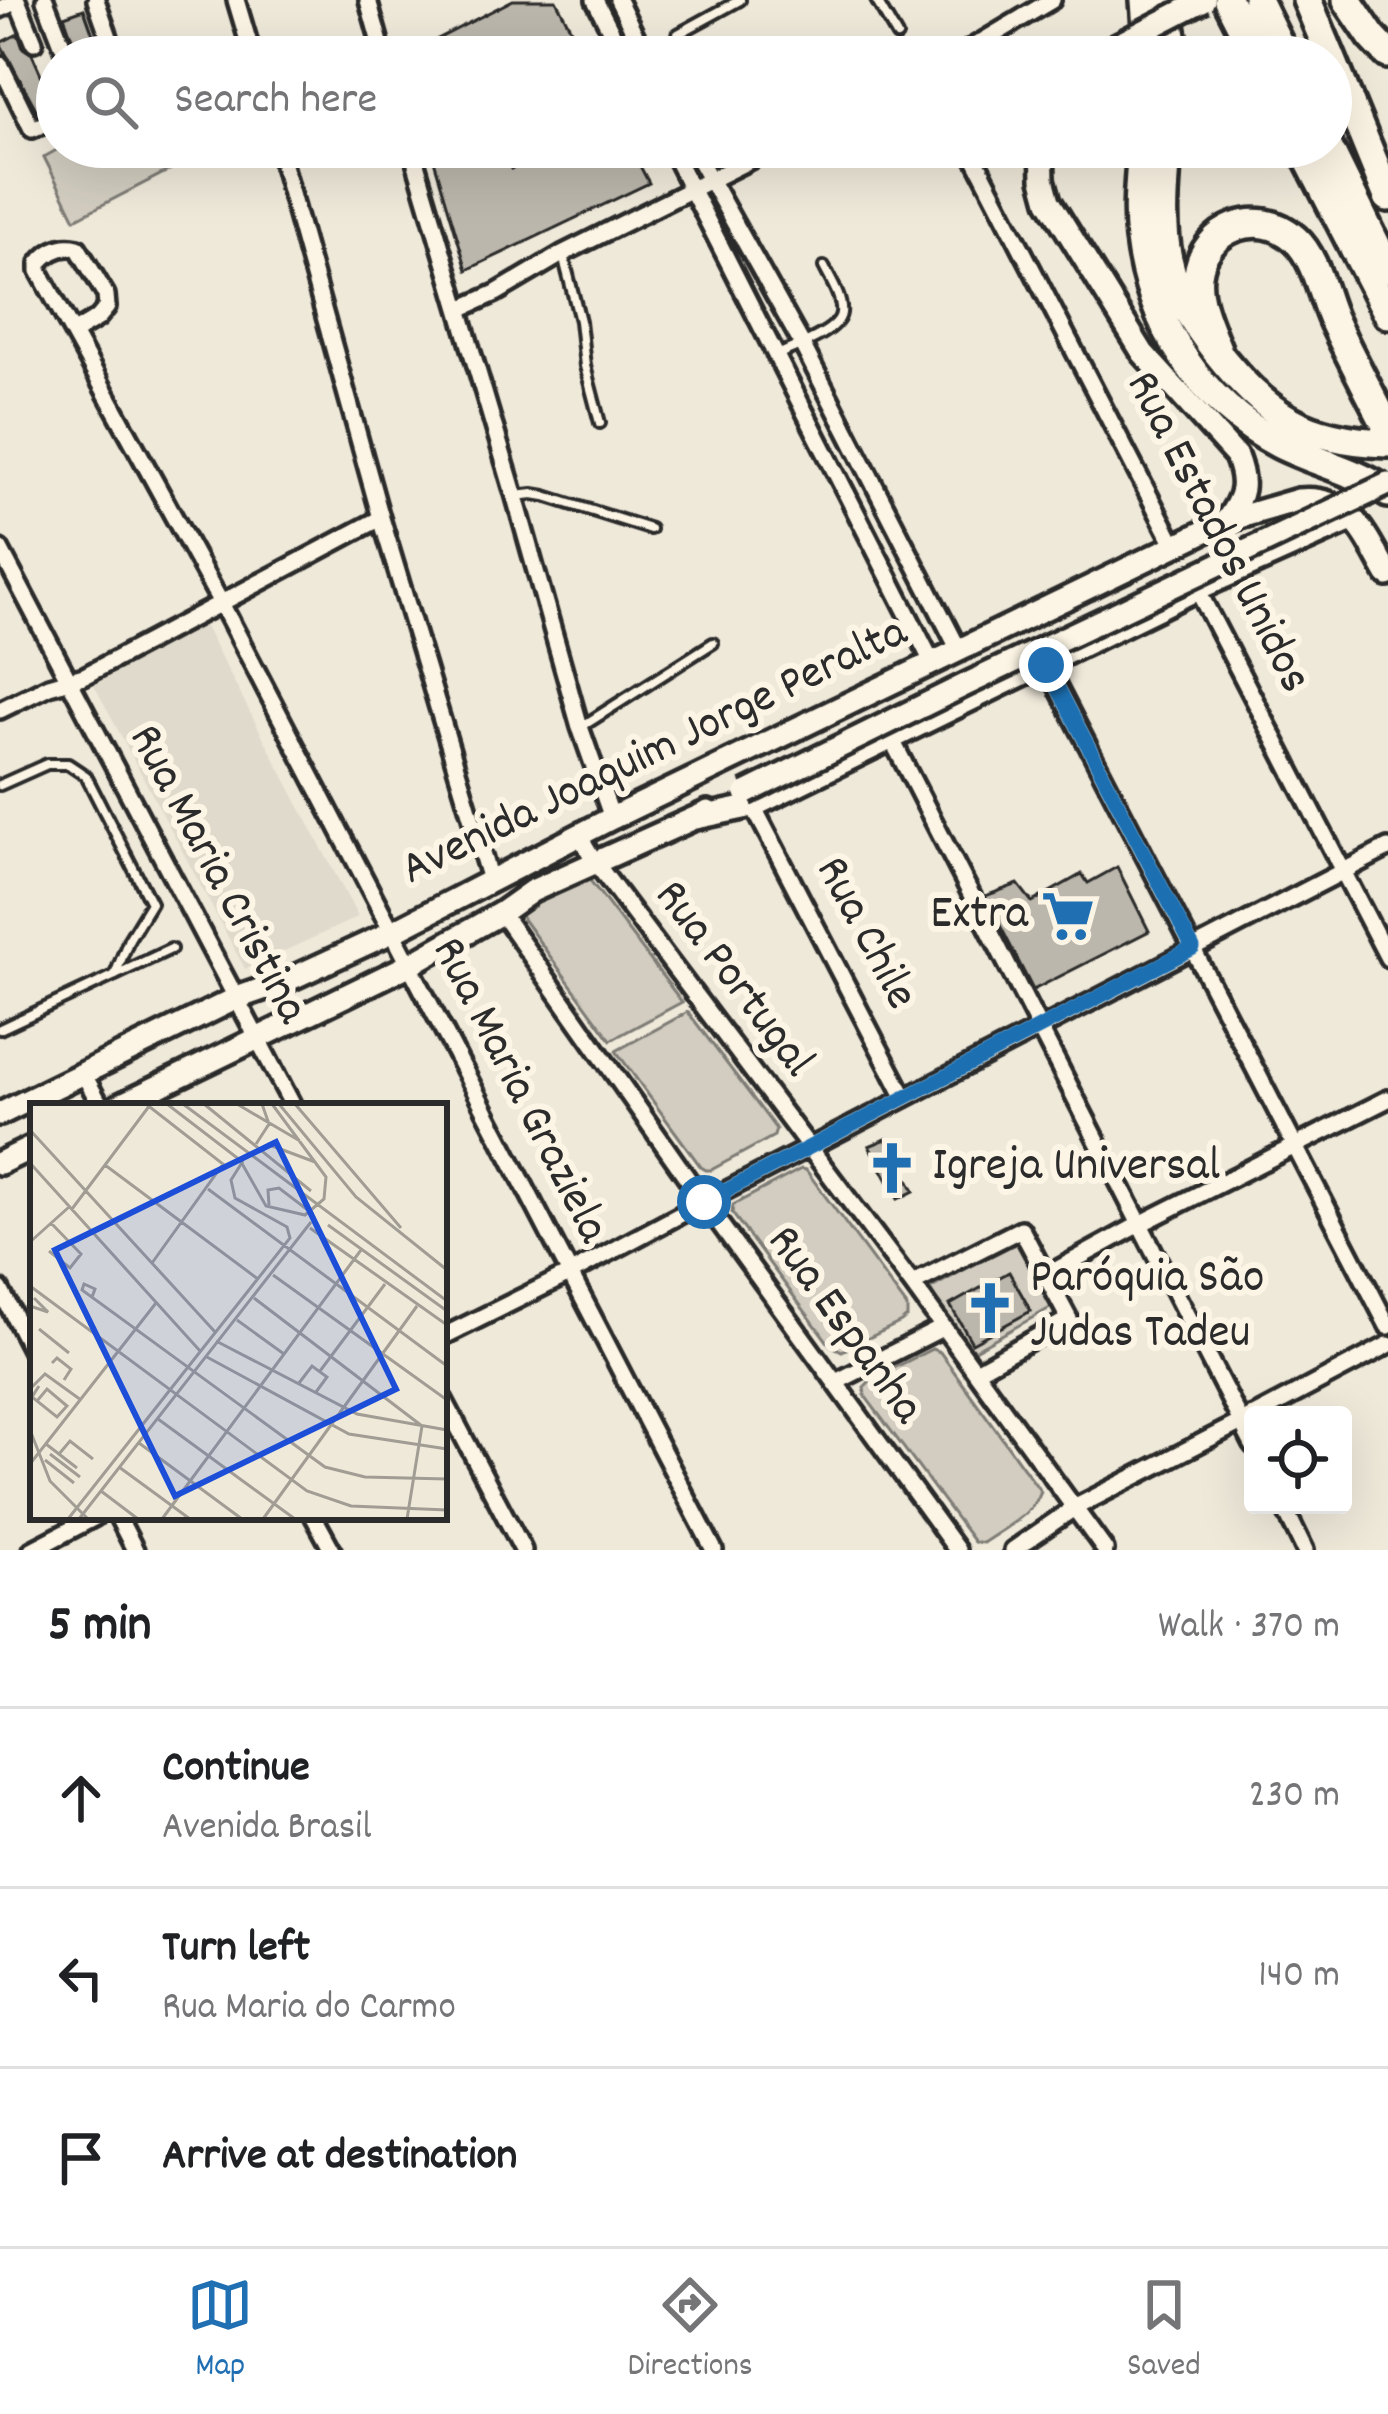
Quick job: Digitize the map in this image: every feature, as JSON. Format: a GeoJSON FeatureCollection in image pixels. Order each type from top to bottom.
{"type":"FeatureCollection","features":[{"type":"Feature","properties":{"kind":"highway"},"geometry":{"type":"LineString","coordinates":[[1145,0],[1148,36]]}},
{"type":"Feature","properties":{"kind":"highway"},"geometry":{"type":"LineString","coordinates":[[1165,0],[1171,36]]}},
{"type":"Feature","properties":{"kind":"highway"},"geometry":{"type":"LineString","coordinates":[[1228,0],[1246,36]]}},
{"type":"Feature","properties":{"kind":"highway"},"geometry":{"type":"LineString","coordinates":[[1257,0],[1275,36]]}},
{"type":"Feature","properties":{"kind":"highway"},"geometry":{"type":"LineString","coordinates":[[1307,0],[1322,36]]}},
{"type":"Feature","properties":{"kind":"highway"},"geometry":{"type":"LineString","coordinates":[[1347,0],[1388,54]]}},
{"type":"Feature","properties":{"kind":"highway"},"geometry":{"type":"LineString","coordinates":[[1352,108],[1385,187]]}},
{"type":"Feature","properties":{"kind":"highway"},"geometry":{"type":"LineString","coordinates":[[1141,168],[1143,264],[1161,318],[1190,368],[1251,428],[1288,449],[1388,489]]}},
{"type":"Feature","properties":{"kind":"highway"},"geometry":{"type":"LineString","coordinates":[[1166,168],[1167,255],[1180,300],[1238,380],[1291,422],[1323,435],[1388,443]]}},
{"type":"Feature","properties":{"kind":"highway"},"geometry":{"type":"LineString","coordinates":[[1313,168],[1388,314]]}},
{"type":"Feature","properties":{"kind":"highway"},"geometry":{"type":"LineString","coordinates":[[1338,168],[1388,269]]}},
{"type":"Feature","properties":{"kind":"highway"},"geometry":{"type":"LineString","coordinates":[[1219,354],[1197,278],[1208,247],[1232,226],[1262,224],[1278,229],[1295,239],[1315,273],[1331,318],[1388,429]]}},
{"type":"Feature","properties":{"kind":"street"},"geometry":{"type":"LineString","coordinates":[[45,0],[59,36]]}},
{"type":"Feature","properties":{"kind":"street"},"geometry":{"type":"LineString","coordinates":[[96,0],[109,36]]}},
{"type":"Feature","properties":{"kind":"street"},"geometry":{"type":"LineString","coordinates":[[236,0],[247,36]]}},
{"type":"Feature","properties":{"kind":"street"},"geometry":{"type":"LineString","coordinates":[[368,0],[378,36]]}},
{"type":"Feature","properties":{"kind":"street"},"geometry":{"type":"LineString","coordinates":[[595,0],[613,36]]}},
{"type":"Feature","properties":{"kind":"street"},"geometry":{"type":"LineString","coordinates":[[618,0],[636,36]]}},
{"type":"Feature","properties":{"kind":"street"},"geometry":{"type":"LineString","coordinates":[[991,36],[1052,0]]}},
{"type":"Feature","properties":{"kind":"street"},"geometry":{"type":"LineString","coordinates":[[1135,36],[1204,0]]}},
{"type":"Feature","properties":{"kind":"street"},"geometry":{"type":"LineString","coordinates":[[0,8],[17,1],[34,42]]}},
{"type":"Feature","properties":{"kind":"street"},"geometry":{"type":"LineString","coordinates":[[0,64],[32,129],[36,127]]}},
{"type":"Feature","properties":{"kind":"street"},"geometry":{"type":"LineString","coordinates":[[284,168],[381,518],[490,880]]}},
{"type":"Feature","properties":{"kind":"street"},"geometry":{"type":"LineString","coordinates":[[417,168],[580,728],[612,818]]}},
{"type":"Feature","properties":{"kind":"street"},"geometry":{"type":"LineString","coordinates":[[681,168],[932,662]]}},
{"type":"Feature","properties":{"kind":"street"},"geometry":{"type":"LineString","coordinates":[[703,168],[802,344],[959,650]]}},
{"type":"Feature","properties":{"kind":"street"},"geometry":{"type":"LineString","coordinates":[[460,309],[733,168]]}},
{"type":"Feature","properties":{"kind":"street","name":"Rua Estados Unidos"},"geometry":{"type":"LineString","coordinates":[[980,168],[1388,958]]}},
{"type":"Feature","properties":{"kind":"street"},"geometry":{"type":"LineString","coordinates":[[1043,168],[1049,201],[1143,352],[1236,456],[1243,491],[1226,520]]}},
{"type":"Feature","properties":{"kind":"street","name":"Rua Maria Graziela"},"geometry":{"type":"LineString","coordinates":[[73,333],[98,318],[107,307],[106,295],[78,248],[62,247],[44,256],[39,272],[220,603],[714,1550]]}},
{"type":"Feature","properties":{"kind":"street"},"geometry":{"type":"LineString","coordinates":[[821,445],[848,433]]}},
{"type":"Feature","properties":{"kind":"street","name":"Avenida Joaquim Jorge Peralta"},"geometry":{"type":"LineString","coordinates":[[749,800],[965,685],[1388,489]]}},
{"type":"Feature","properties":{"kind":"street","name":"Avenida Joaquim Jorge Peralta"},"geometry":{"type":"LineString","coordinates":[[0,1114],[237,998],[392,932],[612,818],[1226,520],[1310,499],[1334,504],[1354,519],[891,738],[532,891],[409,965],[124,1103]]}},
{"type":"Feature","properties":{"kind":"street"},"geometry":{"type":"LineString","coordinates":[[0,710],[49,686],[84,676],[381,518]]}},
{"type":"Feature","properties":{"kind":"street"},"geometry":{"type":"LineString","coordinates":[[1354,519],[1388,575]]}},
{"type":"Feature","properties":{"kind":"street","name":"Rua Maria Cristina"},"geometry":{"type":"LineString","coordinates":[[0,549],[290,1103]]}},
{"type":"Feature","properties":{"kind":"street"},"geometry":{"type":"LineString","coordinates":[[1046,665],[1388,1326]]}},
{"type":"Feature","properties":{"kind":"street"},"geometry":{"type":"LineString","coordinates":[[891,738],[1038,1029],[1244,1407]]}},
{"type":"Feature","properties":{"kind":"street","name":"Rua Chile"},"geometry":{"type":"LineString","coordinates":[[749,800],[905,1098]]}},
{"type":"Feature","properties":{"kind":"street","name":"Rua Portugal"},"geometry":{"type":"LineString","coordinates":[[579,835],[1105,1550]]}},
{"type":"Feature","properties":{"kind":"street"},"geometry":{"type":"LineString","coordinates":[[447,1335],[1388,848]]}},
{"type":"Feature","properties":{"kind":"street","name":"Rua Espanha"},"geometry":{"type":"LineString","coordinates":[[501,913],[957,1550]]}},
{"type":"Feature","properties":{"kind":"street"},"geometry":{"type":"LineString","coordinates":[[84,1075],[99,1103]]}},
{"type":"Feature","properties":{"kind":"street"},"geometry":{"type":"LineString","coordinates":[[1047,1275],[1388,1099]]}},
{"type":"Feature","properties":{"kind":"street"},"geometry":{"type":"LineString","coordinates":[[0,1163],[30,1148]]}},
{"type":"Feature","properties":{"kind":"street"},"geometry":{"type":"LineString","coordinates":[[912,1284],[1021,1229],[1070,1318],[976,1371]]}},
{"type":"Feature","properties":{"kind":"street"},"geometry":{"type":"LineString","coordinates":[[0,1289],[30,1347]]}},
{"type":"Feature","properties":{"kind":"street"},"geometry":{"type":"LineString","coordinates":[[836,1382],[942,1328]]}},
{"type":"Feature","properties":{"kind":"street"},"geometry":{"type":"LineString","coordinates":[[1273,1406],[1388,1346]]}},
{"type":"Feature","properties":{"kind":"street"},"geometry":{"type":"LineString","coordinates":[[447,1406],[523,1550]]}},
{"type":"Feature","properties":{"kind":"street"},"geometry":{"type":"LineString","coordinates":[[1012,1550],[1074,1508],[1244,1421]]}},
{"type":"Feature","properties":{"kind":"street"},"geometry":{"type":"LineString","coordinates":[[1287,1514],[1305,1550]]}},
{"type":"Feature","properties":{"kind":"street"},"geometry":{"type":"LineString","coordinates":[[32,1550],[89,1520]]}},
{"type":"Feature","properties":{"kind":"street"},"geometry":{"type":"LineString","coordinates":[[120,1520],[135,1550]]}},
{"type":"Feature","properties":{"kind":"street"},"geometry":{"type":"LineString","coordinates":[[316,1520],[332,1550]]}},
{"type":"Feature","properties":{"kind":"lane"},"geometry":{"type":"LineString","coordinates":[[678,34],[740,0]]}},
{"type":"Feature","properties":{"kind":"lane"},"geometry":{"type":"LineString","coordinates":[[876,0],[897,36]]}},
{"type":"Feature","properties":{"kind":"lane"},"geometry":{"type":"LineString","coordinates":[[562,254],[600,424]]}},
{"type":"Feature","properties":{"kind":"lane"},"geometry":{"type":"LineString","coordinates":[[776,355],[835,326],[841,316],[842,306],[824,267]]}},
{"type":"Feature","properties":{"kind":"lane"},"geometry":{"type":"LineString","coordinates":[[515,497],[545,496],[650,529]]}},
{"type":"Feature","properties":{"kind":"lane"},"geometry":{"type":"LineString","coordinates":[[580,728],[713,643]]}},
{"type":"Feature","properties":{"kind":"lane"},"geometry":{"type":"LineString","coordinates":[[0,785],[46,764],[68,764],[86,776],[151,903],[115,975]]}},
{"type":"Feature","properties":{"kind":"lane"},"geometry":{"type":"LineString","coordinates":[[0,1029],[171,949]]}},
{"type":"Feature","properties":{"kind":"shaded area"},"geometry":{"type":"Polygon","coordinates":[[[50,168],[173,168],[75,219],[50,168]]]}},
{"type":"Feature","properties":{"kind":"shaded area"},"geometry":{"type":"Polygon","coordinates":[[[203,623],[358,917],[245,969],[94,685],[203,623]]]}},
{"type":"Feature","properties":{"kind":"shaded area"},"geometry":{"type":"Polygon","coordinates":[[[589,879],[682,1002],[611,1040],[520,915],[523,909],[589,879]]]}},
{"type":"Feature","properties":{"kind":"shaded area"},"geometry":{"type":"Polygon","coordinates":[[[688,1012],[776,1129],[774,1136],[711,1170],[701,1167],[616,1051],[688,1012]]]}},
{"type":"Feature","properties":{"kind":"shaded area"},"geometry":{"type":"Polygon","coordinates":[[[801,1169],[907,1307],[907,1317],[901,1322],[842,1351],[830,1345],[732,1213],[733,1205],[801,1169]]]}},
{"type":"Feature","properties":{"kind":"shaded area"},"geometry":{"type":"Polygon","coordinates":[[[1015,1241],[1052,1307],[967,1354],[930,1289],[1015,1241]]]}},
{"type":"Feature","properties":{"kind":"shaded area"},"geometry":{"type":"Polygon","coordinates":[[[932,1349],[940,1352],[1041,1492],[1024,1514],[983,1543],[974,1542],[865,1396],[864,1387],[872,1379],[932,1349]]]}},
{"type":"Feature","properties":{"kind":"building"},"geometry":{"type":"Polygon","coordinates":[[[513,0],[556,0],[574,36],[444,36],[513,0]]]}},
{"type":"Feature","properties":{"kind":"building"},"geometry":{"type":"Polygon","coordinates":[[[84,9],[94,36],[71,36],[64,16],[84,9]]]}},
{"type":"Feature","properties":{"kind":"building"},"geometry":{"type":"Polygon","coordinates":[[[18,34],[23,48],[32,54],[36,109],[0,43],[18,34]]]}},
{"type":"Feature","properties":{"kind":"building"},"geometry":{"type":"Polygon","coordinates":[[[436,168],[641,168],[649,183],[467,270],[436,168]]]}},
{"type":"Feature","properties":{"kind":"building","name":"Extra"},"geometry":{"type":"Polygon","coordinates":[[[1117,867],[1149,931],[1033,990],[985,896],[1018,884],[1032,902],[1082,874],[1088,883],[1117,867]]]}},
{"type":"Feature","properties":{"kind":"building","name":"Igreja Universal"},"geometry":{"type":"Polygon","coordinates":[[[886,1139],[914,1191],[898,1199],[869,1146],[886,1139]]]}},
{"type":"Feature","properties":{"kind":"building","name":"Paróquia São Judas Tadeu"},"geometry":{"type":"Polygon","coordinates":[[[1009,1272],[1031,1311],[972,1343],[950,1305],[1009,1272]]]}},
{"type":"Feature","properties":{"kind":"place","name":"Extra"},"geometry":{"type":"Point","coordinates":[1068,916]}},
{"type":"Feature","properties":{"kind":"place","name":"Igreja Universal"},"geometry":{"type":"Point","coordinates":[892,1168]}},
{"type":"Feature","properties":{"kind":"place","name":"Paróquia São Judas Tadeu"},"geometry":{"type":"Point","coordinates":[990,1308]}},
{"type":"Feature","properties":{"kind":"route"},"geometry":{"type":"LineString","coordinates":[[704,1202],[1193,948],[1046,665]]}}]}
